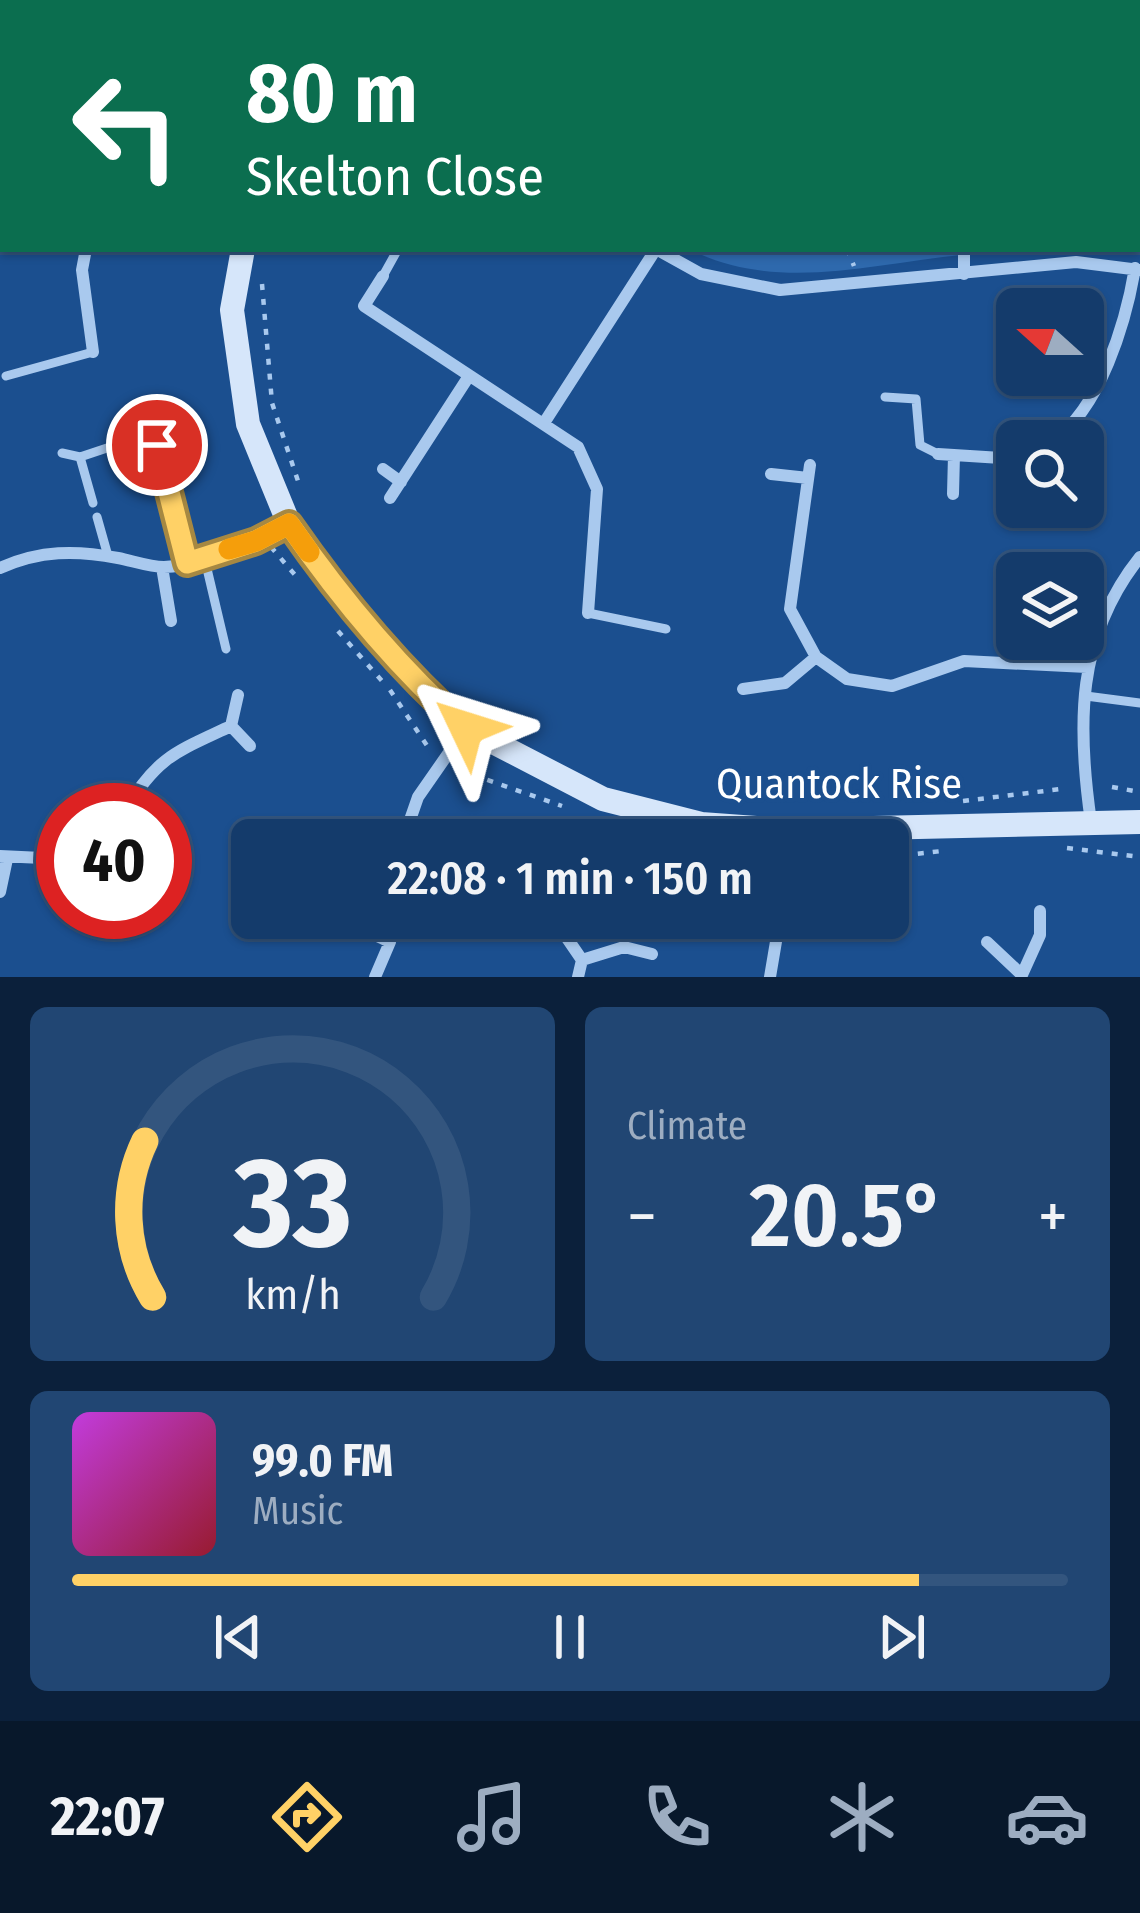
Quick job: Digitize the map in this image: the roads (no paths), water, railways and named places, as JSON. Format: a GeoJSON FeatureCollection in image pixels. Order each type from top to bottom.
{"type":"FeatureCollection","features":[{"type":"Feature","properties":{"kind":"street"},"geometry":{"type":"LineString","coordinates":[[85,252],[82,270],[93,352]]}},
{"type":"Feature","properties":{"kind":"street","name":"Quantock Rise"},"geometry":{"type":"LineString","coordinates":[[242,252],[232,310],[248,424],[289,524],[349,607],[416,684],[466,728],[603,799],[681,819]]}},
{"type":"Feature","properties":{"kind":"street"},"geometry":{"type":"LineString","coordinates":[[544,423],[654,252]]}},
{"type":"Feature","properties":{"kind":"street"},"geometry":{"type":"LineString","coordinates":[[661,252],[701,274],[780,290],[1076,262],[1138,269],[1090,404],[1074,420]]}},
{"type":"Feature","properties":{"kind":"street"},"geometry":{"type":"LineString","coordinates":[[964,252],[964,274]]}},
{"type":"Feature","properties":{"kind":"street"},"geometry":{"type":"LineString","coordinates":[[382,276],[364,306],[578,447],[597,489],[588,613]]}},
{"type":"Feature","properties":{"kind":"street"},"geometry":{"type":"LineString","coordinates":[[390,498],[469,376]]}},
{"type":"Feature","properties":{"kind":"street"},"geometry":{"type":"LineString","coordinates":[[938,454],[996,458]]}},
{"type":"Feature","properties":{"kind":"street"},"geometry":{"type":"LineString","coordinates":[[953,494],[954,455]]}},
{"type":"Feature","properties":{"kind":"street"},"geometry":{"type":"LineString","coordinates":[[383,469],[400,482]]}},
{"type":"Feature","properties":{"kind":"street"},"geometry":{"type":"LineString","coordinates":[[771,474],[809,472],[790,609],[816,657],[847,680],[892,686],[964,662],[1087,667]]}},
{"type":"Feature","properties":{"kind":"street"},"geometry":{"type":"LineString","coordinates":[[0,568],[27,556],[79,551],[162,567],[256,541],[289,524]]}},
{"type":"Feature","properties":{"kind":"street"},"geometry":{"type":"LineString","coordinates":[[1092,823],[1084,750],[1087,667],[1105,606],[1140,557]]}},
{"type":"Feature","properties":{"kind":"street"},"geometry":{"type":"LineString","coordinates":[[162,567],[171,621]]}},
{"type":"Feature","properties":{"kind":"street"},"geometry":{"type":"LineString","coordinates":[[743,689],[784,683],[816,657]]}},
{"type":"Feature","properties":{"kind":"street"},"geometry":{"type":"LineString","coordinates":[[231,726],[238,695]]}},
{"type":"Feature","properties":{"kind":"street"},"geometry":{"type":"LineString","coordinates":[[231,726],[250,746]]}},
{"type":"Feature","properties":{"kind":"street"},"geometry":{"type":"LineString","coordinates":[[142,783],[168,755],[231,726]]}},
{"type":"Feature","properties":{"kind":"street"},"geometry":{"type":"LineString","coordinates":[[411,819],[418,797],[466,728]]}},
{"type":"Feature","properties":{"kind":"street","name":"Quantock Rise"},"geometry":{"type":"LineString","coordinates":[[909,830],[1140,822]]}},
{"type":"Feature","properties":{"kind":"street"},"geometry":{"type":"LineString","coordinates":[[0,892],[4,857],[36,858]]}},
{"type":"Feature","properties":{"kind":"street"},"geometry":{"type":"LineString","coordinates":[[987,942],[1021,975],[1040,935],[1040,911]]}},
{"type":"Feature","properties":{"kind":"street"},"geometry":{"type":"LineString","coordinates":[[384,939],[390,942]]}},
{"type":"Feature","properties":{"kind":"street"},"geometry":{"type":"LineString","coordinates":[[375,977],[390,939]]}},
{"type":"Feature","properties":{"kind":"street"},"geometry":{"type":"LineString","coordinates":[[568,939],[582,960],[578,977]]}},
{"type":"Feature","properties":{"kind":"street"},"geometry":{"type":"LineString","coordinates":[[770,977],[776,939]]}},
{"type":"Feature","properties":{"kind":"street"},"geometry":{"type":"LineString","coordinates":[[582,960],[624,947],[652,954]]}},
{"type":"Feature","properties":{"kind":"lane"},"geometry":{"type":"LineString","coordinates":[[382,276],[396,252]]}},
{"type":"Feature","properties":{"kind":"lane"},"geometry":{"type":"LineString","coordinates":[[6,376],[93,352]]}},
{"type":"Feature","properties":{"kind":"lane"},"geometry":{"type":"LineString","coordinates":[[886,398],[916,399],[920,445],[938,454]]}},
{"type":"Feature","properties":{"kind":"lane"},"geometry":{"type":"LineString","coordinates":[[157,445],[187,563]]}},
{"type":"Feature","properties":{"kind":"lane"},"geometry":{"type":"LineString","coordinates":[[62,453],[80,457],[110,447]]}},
{"type":"Feature","properties":{"kind":"lane"},"geometry":{"type":"LineString","coordinates":[[80,457],[93,503]]}},
{"type":"Feature","properties":{"kind":"lane"},"geometry":{"type":"LineString","coordinates":[[97,517],[108,556]]}},
{"type":"Feature","properties":{"kind":"lane"},"geometry":{"type":"LineString","coordinates":[[204,556],[226,649]]}},
{"type":"Feature","properties":{"kind":"lane"},"geometry":{"type":"LineString","coordinates":[[588,613],[666,629]]}},
{"type":"Feature","properties":{"kind":"lane"},"geometry":{"type":"LineString","coordinates":[[1086,696],[1140,703]]}}]}
